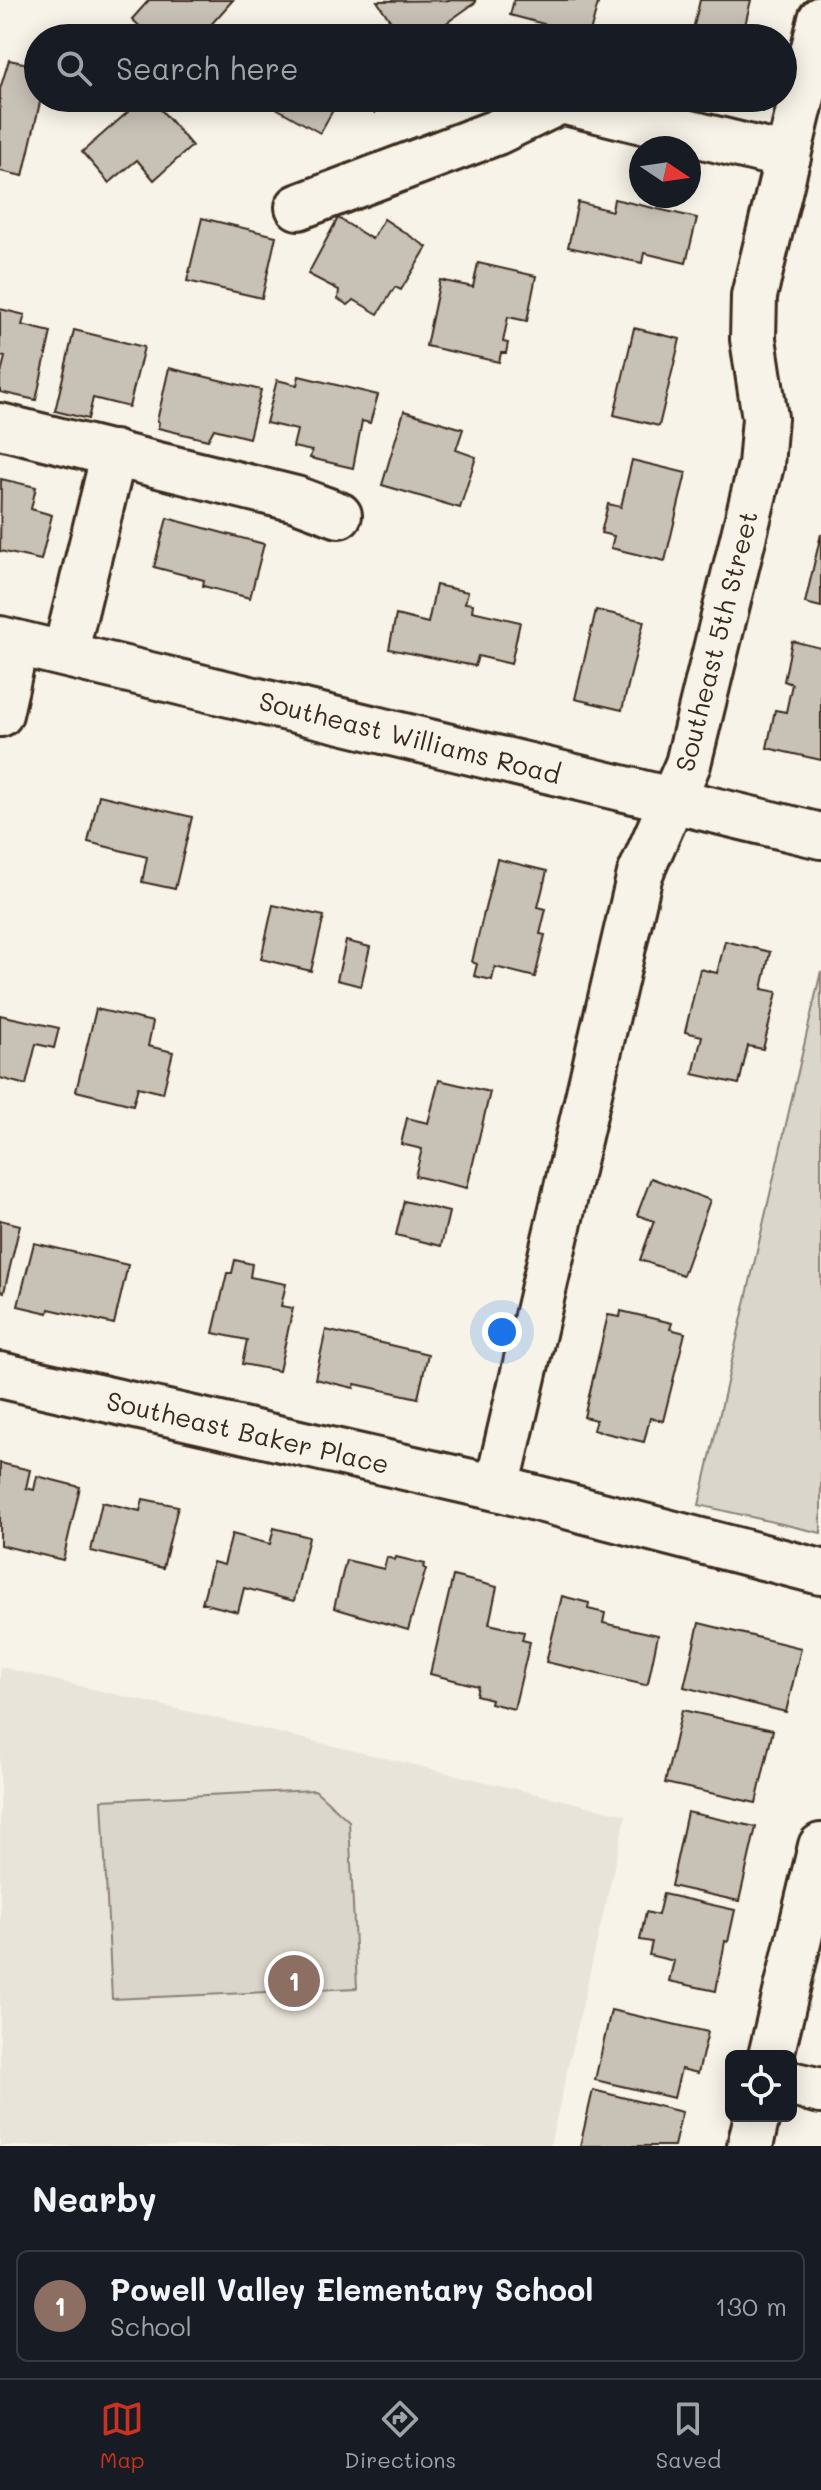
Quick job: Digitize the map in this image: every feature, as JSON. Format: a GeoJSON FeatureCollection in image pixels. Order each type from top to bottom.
{"type":"FeatureCollection","features":[{"type":"Feature","properties":{"kind":"street","name":"Southeast 5th Street"},"geometry":{"type":"LineString","coordinates":[[497,1488],[640,874],[688,764],[761,465],[765,418],[753,339],[754,296],[821,19]]}},
{"type":"Feature","properties":{"kind":"street"},"geometry":{"type":"LineString","coordinates":[[298,207],[497,132],[538,112]]}},
{"type":"Feature","properties":{"kind":"street"},"geometry":{"type":"LineString","coordinates":[[606,112],[788,157]]}},
{"type":"Feature","properties":{"kind":"street"},"geometry":{"type":"LineString","coordinates":[[0,426],[296,499],[339,515]]}},
{"type":"Feature","properties":{"kind":"street"},"geometry":{"type":"LineString","coordinates":[[65,654],[114,453]]}},
{"type":"Feature","properties":{"kind":"street"},"geometry":{"type":"LineString","coordinates":[[0,714],[8,641]]}},
{"type":"Feature","properties":{"kind":"street","name":"Southeast Williams Road"},"geometry":{"type":"LineString","coordinates":[[8,641],[821,836]]}},
{"type":"Feature","properties":{"kind":"street","name":"Southeast Baker Place"},"geometry":{"type":"LineString","coordinates":[[0,1375],[497,1488],[821,1572]]}},
{"type":"Feature","properties":{"kind":"street"},"geometry":{"type":"LineString","coordinates":[[772,2050],[821,1846]]}},
{"type":"Feature","properties":{"kind":"street"},"geometry":{"type":"LineString","coordinates":[[797,2085],[821,2091]]}},
{"type":"Feature","properties":{"kind":"street"},"geometry":{"type":"LineString","coordinates":[[750,2146],[756,2122]]}},
{"type":"Feature","properties":{"kind":"shaded area"},"geometry":{"type":"Polygon","coordinates":[[[821,971],[821,1533],[699,1505],[821,971]]]}},
{"type":"Feature","properties":{"kind":"shaded area"},"geometry":{"type":"Polygon","coordinates":[[[0,1667],[626,1815],[550,2146],[0,2146],[0,1667]]]}},
{"type":"Feature","properties":{"kind":"shaded area"},"geometry":{"type":"Polygon","coordinates":[[[315,1790],[349,1821],[357,1988],[112,1999],[102,1800],[315,1790]]]}},
{"type":"Feature","properties":{"kind":"building"},"geometry":{"type":"Polygon","coordinates":[[[149,0],[233,0],[212,24],[137,24],[132,19],[149,0]]]}},
{"type":"Feature","properties":{"kind":"building"},"geometry":{"type":"Polygon","coordinates":[[[514,0],[599,0],[592,24],[544,24],[510,15],[514,0]]]}},
{"type":"Feature","properties":{"kind":"building"},"geometry":{"type":"Polygon","coordinates":[[[700,0],[751,0],[745,24],[694,24],[700,0]]]}},
{"type":"Feature","properties":{"kind":"building"},"geometry":{"type":"Polygon","coordinates":[[[377,1],[476,2],[445,24],[393,24],[377,1]]]}},
{"type":"Feature","properties":{"kind":"building"},"geometry":{"type":"Polygon","coordinates":[[[9,60],[24,63],[24,112],[38,112],[23,176],[0,171],[0,89],[9,60]]]}},
{"type":"Feature","properties":{"kind":"building"},"geometry":{"type":"Polygon","coordinates":[[[128,112],[163,112],[192,146],[154,180],[137,160],[109,183],[82,152],[128,112]]]}},
{"type":"Feature","properties":{"kind":"building"},"geometry":{"type":"Polygon","coordinates":[[[283,112],[332,112],[320,133],[283,112]]]}},
{"type":"Feature","properties":{"kind":"building"},"geometry":{"type":"Polygon","coordinates":[[[614,199],[629,202],[629,208],[653,208],[697,218],[686,263],[644,253],[642,263],[568,247],[578,202],[612,211],[614,199]]]}},
{"type":"Feature","properties":{"kind":"building"},"geometry":{"type":"Polygon","coordinates":[[[202,218],[276,236],[262,298],[187,281],[202,218]]]}},
{"type":"Feature","properties":{"kind":"building"},"geometry":{"type":"Polygon","coordinates":[[[338,218],[372,239],[384,219],[427,247],[401,290],[395,287],[378,314],[354,300],[348,305],[338,299],[339,290],[308,274],[338,218]]]}},
{"type":"Feature","properties":{"kind":"building"},"geometry":{"type":"Polygon","coordinates":[[[478,263],[536,276],[527,321],[508,317],[503,342],[508,343],[506,353],[501,353],[499,362],[426,346],[440,280],[473,287],[478,263]]]}},
{"type":"Feature","properties":{"kind":"building"},"geometry":{"type":"Polygon","coordinates":[[[0,309],[25,315],[22,325],[51,332],[36,400],[0,392],[5,357],[0,356],[0,309]]]}},
{"type":"Feature","properties":{"kind":"building"},"geometry":{"type":"Polygon","coordinates":[[[634,328],[680,339],[659,426],[614,415],[634,328]]]}},
{"type":"Feature","properties":{"kind":"building"},"geometry":{"type":"Polygon","coordinates":[[[74,330],[144,347],[129,407],[93,398],[88,419],[55,411],[74,330]]]}},
{"type":"Feature","properties":{"kind":"building"},"geometry":{"type":"Polygon","coordinates":[[[169,368],[261,390],[249,438],[214,429],[208,440],[158,428],[169,368]]]}},
{"type":"Feature","properties":{"kind":"building"},"geometry":{"type":"Polygon","coordinates":[[[299,376],[378,395],[370,423],[362,421],[353,468],[310,458],[312,451],[293,447],[297,430],[266,423],[277,380],[297,385],[299,376]]]}},
{"type":"Feature","properties":{"kind":"building"},"geometry":{"type":"Polygon","coordinates":[[[404,411],[463,429],[456,450],[476,457],[460,508],[382,485],[404,411]]]}},
{"type":"Feature","properties":{"kind":"building"},"geometry":{"type":"Polygon","coordinates":[[[632,460],[686,473],[665,561],[611,548],[614,536],[601,533],[608,504],[621,507],[632,460]]]}},
{"type":"Feature","properties":{"kind":"building"},"geometry":{"type":"Polygon","coordinates":[[[1,479],[36,487],[31,509],[52,515],[41,560],[0,551],[1,479]]]}},
{"type":"Feature","properties":{"kind":"building"},"geometry":{"type":"Polygon","coordinates":[[[167,518],[264,544],[250,598],[203,586],[204,580],[154,567],[167,518]]]}},
{"type":"Feature","properties":{"kind":"building"},"geometry":{"type":"Polygon","coordinates":[[[821,534],[821,607],[805,603],[821,534]]]}},
{"type":"Feature","properties":{"kind":"building"},"geometry":{"type":"Polygon","coordinates":[[[436,585],[468,592],[465,603],[473,604],[472,611],[520,622],[511,664],[478,656],[475,666],[389,649],[396,615],[428,623],[436,585]]]}},
{"type":"Feature","properties":{"kind":"building"},"geometry":{"type":"Polygon","coordinates":[[[596,610],[644,621],[622,710],[575,699],[596,610]]]}},
{"type":"Feature","properties":{"kind":"building"},"geometry":{"type":"Polygon","coordinates":[[[792,641],[821,648],[821,760],[767,748],[775,710],[786,712],[792,684],[784,681],[792,641]]]}},
{"type":"Feature","properties":{"kind":"building"},"geometry":{"type":"Polygon","coordinates":[[[99,795],[192,817],[175,889],[142,882],[147,857],[88,842],[99,795]]]}},
{"type":"Feature","properties":{"kind":"building"},"geometry":{"type":"Polygon","coordinates":[[[497,859],[547,871],[538,907],[546,909],[540,934],[545,935],[535,977],[495,967],[492,980],[474,976],[477,964],[472,962],[497,859]]]}},
{"type":"Feature","properties":{"kind":"building"},"geometry":{"type":"Polygon","coordinates":[[[273,905],[324,916],[311,971],[261,959],[273,905]]]}},
{"type":"Feature","properties":{"kind":"building"},"geometry":{"type":"Polygon","coordinates":[[[346,941],[370,947],[361,986],[337,980],[346,941]]]}},
{"type":"Feature","properties":{"kind":"building"},"geometry":{"type":"Polygon","coordinates":[[[725,941],[770,952],[762,989],[777,992],[763,1049],[748,1046],[739,1084],[693,1074],[702,1036],[685,1032],[700,969],[717,973],[725,941]]]}},
{"type":"Feature","properties":{"kind":"building"},"geometry":{"type":"Polygon","coordinates":[[[96,1009],[153,1022],[148,1046],[173,1052],[163,1093],[138,1087],[133,1105],[76,1091],[96,1009]]]}},
{"type":"Feature","properties":{"kind":"building"},"geometry":{"type":"Polygon","coordinates":[[[0,1015],[59,1028],[54,1048],[36,1044],[26,1085],[0,1078],[0,1015]]]}},
{"type":"Feature","properties":{"kind":"building"},"geometry":{"type":"Polygon","coordinates":[[[439,1080],[490,1092],[467,1188],[415,1176],[422,1149],[401,1144],[407,1118],[428,1123],[439,1080]]]}},
{"type":"Feature","properties":{"kind":"building"},"geometry":{"type":"Polygon","coordinates":[[[651,1178],[710,1200],[683,1275],[640,1260],[654,1221],[637,1215],[651,1178]]]}},
{"type":"Feature","properties":{"kind":"building"},"geometry":{"type":"Polygon","coordinates":[[[404,1201],[449,1212],[441,1246],[396,1235],[404,1201]]]}},
{"type":"Feature","properties":{"kind":"building"},"geometry":{"type":"Polygon","coordinates":[[[0,1220],[20,1225],[4,1292],[0,1291],[0,1220]]]}},
{"type":"Feature","properties":{"kind":"building"},"geometry":{"type":"Polygon","coordinates":[[[34,1243],[128,1265],[114,1324],[49,1309],[48,1313],[18,1306],[34,1243]]]}},
{"type":"Feature","properties":{"kind":"building"},"geometry":{"type":"Polygon","coordinates":[[[235,1260],[252,1264],[250,1277],[286,1284],[281,1306],[293,1308],[279,1371],[242,1364],[247,1340],[213,1333],[227,1273],[232,1273],[235,1260]]]}},
{"type":"Feature","properties":{"kind":"building"},"geometry":{"type":"Polygon","coordinates":[[[621,1311],[672,1323],[670,1329],[685,1333],[663,1421],[650,1418],[644,1442],[593,1430],[596,1420],[584,1417],[608,1315],[620,1317],[621,1311]]]}},
{"type":"Feature","properties":{"kind":"building"},"geometry":{"type":"Polygon","coordinates":[[[326,1330],[428,1354],[418,1398],[315,1379],[326,1330]]]}},
{"type":"Feature","properties":{"kind":"building"},"geometry":{"type":"Polygon","coordinates":[[[0,1463],[30,1470],[26,1488],[34,1490],[37,1476],[80,1487],[63,1560],[0,1545],[0,1463]]]}},
{"type":"Feature","properties":{"kind":"building"},"geometry":{"type":"Polygon","coordinates":[[[143,1499],[178,1506],[163,1568],[91,1551],[102,1502],[140,1511],[143,1499]]]}},
{"type":"Feature","properties":{"kind":"building"},"geometry":{"type":"Polygon","coordinates":[[[274,1528],[309,1537],[294,1601],[244,1588],[238,1612],[202,1603],[213,1562],[224,1565],[232,1534],[270,1544],[274,1528]]]}},
{"type":"Feature","properties":{"kind":"building"},"geometry":{"type":"Polygon","coordinates":[[[387,1557],[425,1564],[408,1630],[334,1608],[346,1560],[384,1569],[387,1557]]]}},
{"type":"Feature","properties":{"kind":"building"},"geometry":{"type":"Polygon","coordinates":[[[453,1576],[497,1587],[489,1624],[524,1632],[522,1640],[530,1642],[514,1709],[490,1703],[491,1699],[476,1695],[478,1686],[430,1674],[453,1576]]]}},
{"type":"Feature","properties":{"kind":"building"},"geometry":{"type":"Polygon","coordinates":[[[562,1596],[589,1603],[588,1609],[605,1613],[603,1623],[658,1635],[648,1683],[645,1685],[546,1662],[562,1596]]]}},
{"type":"Feature","properties":{"kind":"building"},"geometry":{"type":"Polygon","coordinates":[[[699,1623],[801,1648],[786,1712],[684,1687],[699,1623]]]}},
{"type":"Feature","properties":{"kind":"building"},"geometry":{"type":"Polygon","coordinates":[[[682,1710],[773,1730],[756,1803],[665,1783],[682,1710]]]}},
{"type":"Feature","properties":{"kind":"building"},"geometry":{"type":"Polygon","coordinates":[[[687,1812],[756,1827],[739,1901],[671,1886],[687,1812]]]}},
{"type":"Feature","properties":{"kind":"building"},"geometry":{"type":"Polygon","coordinates":[[[663,1894],[735,1910],[728,1942],[725,1941],[716,1991],[669,1981],[674,1961],[649,1955],[652,1942],[640,1940],[646,1912],[658,1915],[663,1894]]]}},
{"type":"Feature","properties":{"kind":"building"},"geometry":{"type":"Polygon","coordinates":[[[611,2010],[708,2032],[698,2073],[681,2069],[674,2098],[595,2080],[611,2010]]]}},
{"type":"Feature","properties":{"kind":"building"},"geometry":{"type":"Polygon","coordinates":[[[593,2090],[682,2112],[674,2146],[580,2146],[593,2090]]]}},
{"type":"Feature","properties":{"kind":"place","name":"Powell Valley Elementary School"},"geometry":{"type":"Point","coordinates":[294,1981]}}]}
